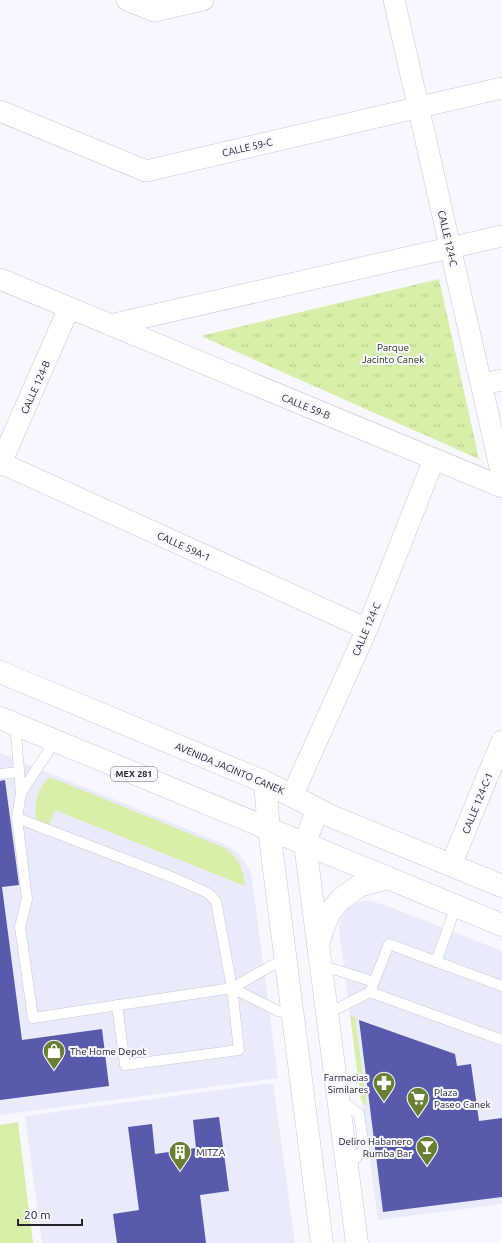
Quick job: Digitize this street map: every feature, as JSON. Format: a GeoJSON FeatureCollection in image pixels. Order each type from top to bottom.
{"type":"FeatureCollection","features":[{"type":"Feature","properties":{"kind":"main road","name":"AVENIDA JACINTO CANEK"},"geometry":{"type":"LineString","coordinates":[[0,672],[265,782],[333,817],[502,886]]}},
{"type":"Feature","properties":{"kind":"main road","name":"MEX 281"},"geometry":{"type":"LineString","coordinates":[[8,721],[502,925]]}},
{"type":"Feature","properties":{"kind":"main road"},"geometry":{"type":"LineString","coordinates":[[265,782],[269,830],[322,1243]]}},
{"type":"Feature","properties":{"kind":"main road"},"geometry":{"type":"LineString","coordinates":[[317,809],[305,844],[357,1243]]}},
{"type":"Feature","properties":{"kind":"main road"},"geometry":{"type":"LineString","coordinates":[[319,955],[322,928],[330,912],[341,899],[359,886],[388,878]]}},
{"type":"Feature","properties":{"kind":"street"},"geometry":{"type":"LineString","coordinates":[[127,0],[154,11],[203,0]]}},
{"type":"Feature","properties":{"kind":"street","name":"CALLE 124-C"},"geometry":{"type":"LineString","coordinates":[[394,0],[502,476]]}},
{"type":"Feature","properties":{"kind":"street","name":"CALLE 59-C"},"geometry":{"type":"LineString","coordinates":[[0,111],[146,171],[502,88]]}},
{"type":"Feature","properties":{"kind":"street"},"geometry":{"type":"LineString","coordinates":[[110,325],[502,236]]}},
{"type":"Feature","properties":{"kind":"street","name":"CALLE 59-B"},"geometry":{"type":"LineString","coordinates":[[0,279],[502,487]]}},
{"type":"Feature","properties":{"kind":"street","name":"CALLE 124-B"},"geometry":{"type":"LineString","coordinates":[[0,464],[69,308]]}},
{"type":"Feature","properties":{"kind":"street"},"geometry":{"type":"LineString","coordinates":[[481,384],[502,380]]}},
{"type":"Feature","properties":{"kind":"street","name":"CALLE 124-C"},"geometry":{"type":"LineString","coordinates":[[292,796],[367,629],[434,459]]}},
{"type":"Feature","properties":{"kind":"street","name":"CALLE 59A-1"},"geometry":{"type":"LineString","coordinates":[[0,464],[367,629]]}},
{"type":"Feature","properties":{"kind":"street","name":"CALLE 124-C-1"},"geometry":{"type":"LineString","coordinates":[[451,865],[502,741]]}},
{"type":"Feature","properties":{"kind":"lane"},"geometry":{"type":"LineString","coordinates":[[8,721],[21,793],[17,818],[27,899],[20,927],[33,1018],[232,988],[285,959]]}},
{"type":"Feature","properties":{"kind":"lane"},"geometry":{"type":"LineString","coordinates":[[21,793],[55,741]]}},
{"type":"Feature","properties":{"kind":"lane"},"geometry":{"type":"LineString","coordinates":[[0,774],[18,772]]}},
{"type":"Feature","properties":{"kind":"lane"},"geometry":{"type":"LineString","coordinates":[[17,818],[208,893],[216,901],[232,988],[239,1050],[125,1065],[117,1005]]}},
{"type":"Feature","properties":{"kind":"lane"},"geometry":{"type":"LineString","coordinates":[[436,962],[456,906]]}},
{"type":"Feature","properties":{"kind":"lane"},"geometry":{"type":"LineString","coordinates":[[327,1014],[372,987],[389,944],[502,986]]}},
{"type":"Feature","properties":{"kind":"lane"},"geometry":{"type":"LineString","coordinates":[[319,955],[372,987],[502,1040]]}},
{"type":"Feature","properties":{"kind":"lane"},"geometry":{"type":"LineString","coordinates":[[232,988],[278,1011],[292,1015]]}},
{"type":"Feature","properties":{"kind":"shaded area","name":"The Home Depot"},"geometry":{"type":"Polygon","coordinates":[[[0,753],[224,844],[238,853],[250,870],[252,879],[278,1078],[0,1115],[0,753]]]}},
{"type":"Feature","properties":{"kind":"shaded area","name":"Plaza Paseo Canek"},"geometry":{"type":"Polygon","coordinates":[[[361,901],[370,901],[388,906],[502,951],[502,1204],[378,1220],[339,930],[340,922],[348,908],[361,901]]]}},
{"type":"Feature","properties":{"kind":"shaded area","name":"MITZA"},"geometry":{"type":"Polygon","coordinates":[[[273,1083],[295,1243],[42,1243],[25,1116],[273,1083]]]}},
{"type":"Feature","properties":{"kind":"green space","name":"Parque Jacinto Canek"},"geometry":{"type":"Polygon","coordinates":[[[439,279],[479,459],[201,336],[439,279]]]}},
{"type":"Feature","properties":{"kind":"green space"},"geometry":{"type":"Polygon","coordinates":[[[50,777],[225,848],[234,856],[240,865],[245,886],[55,810],[49,825],[36,820],[37,797],[42,786],[50,777]]]}},
{"type":"Feature","properties":{"kind":"green space"},"geometry":{"type":"Polygon","coordinates":[[[350,1015],[355,1017],[367,1106],[361,1100],[350,1015]]]}},
{"type":"Feature","properties":{"kind":"green space"},"geometry":{"type":"Polygon","coordinates":[[[18,1122],[33,1243],[0,1243],[0,1125],[18,1122]]]}},
{"type":"Feature","properties":{"kind":"building"},"geometry":{"type":"Polygon","coordinates":[[[5,780],[19,885],[2,887],[22,1040],[102,1029],[109,1086],[0,1100],[0,781],[5,780]]]}},
{"type":"Feature","properties":{"kind":"building","name":"Plaza Paseo Canek"},"geometry":{"type":"Polygon","coordinates":[[[359,1020],[455,1054],[457,1066],[471,1064],[479,1121],[502,1118],[502,1197],[383,1212],[359,1020]]]}},
{"type":"Feature","properties":{"kind":"building","name":"MITZA"},"geometry":{"type":"Polygon","coordinates":[[[219,1117],[229,1191],[200,1195],[206,1243],[117,1243],[113,1214],[139,1210],[128,1127],[152,1124],[155,1154],[196,1148],[193,1120],[219,1117]]]}},
{"type":"Feature","properties":{"kind":"place","name":"The Home Depot"},"geometry":{"type":"Point","coordinates":[54,1070]}},
{"type":"Feature","properties":{"kind":"place","name":"Farmacias Similares"},"geometry":{"type":"Point","coordinates":[384,1102]}},
{"type":"Feature","properties":{"kind":"place","name":"Plaza Paseo Canek"},"geometry":{"type":"Point","coordinates":[418,1118]}},
{"type":"Feature","properties":{"kind":"place","name":"Deliro Habanero Rumba Bar"},"geometry":{"type":"Point","coordinates":[427,1166]}},
{"type":"Feature","properties":{"kind":"place","name":"MITZA"},"geometry":{"type":"Point","coordinates":[180,1172]}}]}
